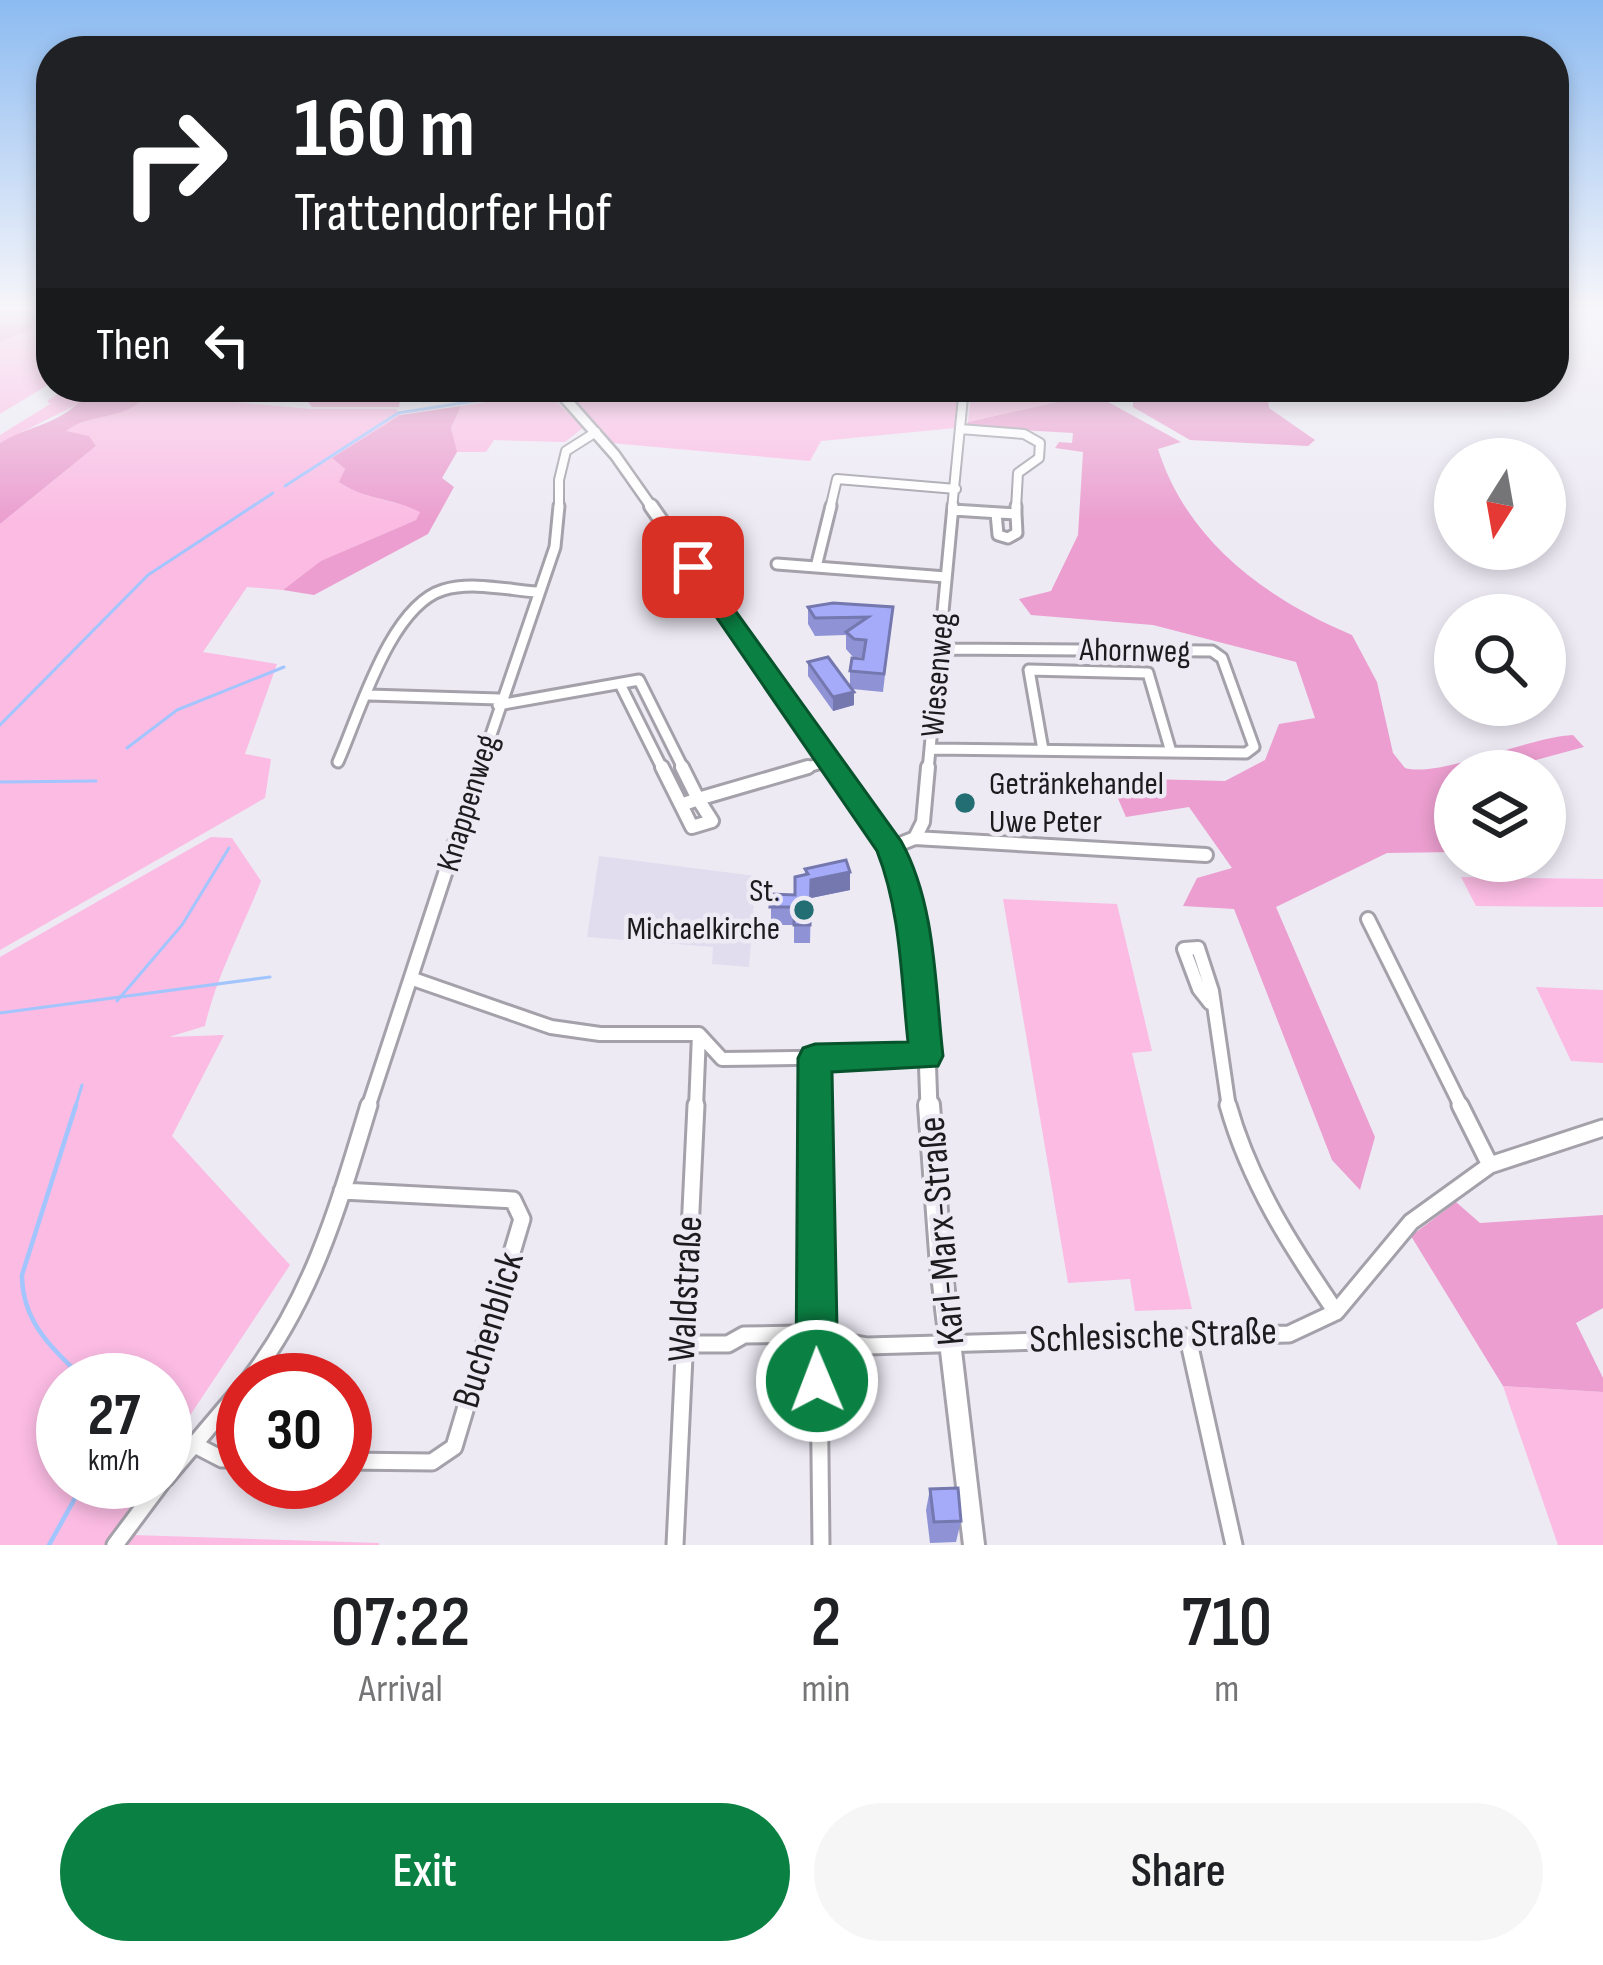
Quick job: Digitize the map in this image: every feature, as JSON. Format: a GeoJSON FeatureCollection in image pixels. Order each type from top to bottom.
{"type":"FeatureCollection","features":[{"type":"Feature","properties":{"kind":"main road","name":"Karl-Marx-Straße"},"geometry":{"type":"LineString","coordinates":[[569,402],[596,432],[890,848],[906,887],[974,1545]]}},
{"type":"Feature","properties":{"kind":"street","name":"Wiesenweg"},"geometry":{"type":"LineString","coordinates":[[915,838],[923,822],[931,749],[963,402]]}},
{"type":"Feature","properties":{"kind":"street"},"geometry":{"type":"LineString","coordinates":[[960,429],[1024,434],[1040,443],[1039,458],[1018,473],[1017,533],[1008,538],[998,535],[996,513]]}},
{"type":"Feature","properties":{"kind":"street","name":"Knappenweg"},"geometry":{"type":"LineString","coordinates":[[269,1353],[304,1304],[499,702],[561,531],[560,457],[578,439],[596,432]]}},
{"type":"Feature","properties":{"kind":"street"},"geometry":{"type":"LineString","coordinates":[[816,567],[837,479],[956,489]]}},
{"type":"Feature","properties":{"kind":"street"},"geometry":{"type":"LineString","coordinates":[[953,510],[1016,514]]}},
{"type":"Feature","properties":{"kind":"street"},"geometry":{"type":"LineString","coordinates":[[776,563],[946,577]]}},
{"type":"Feature","properties":{"kind":"street"},"geometry":{"type":"LineString","coordinates":[[338,762],[400,623],[427,596],[444,589],[536,592]]}},
{"type":"Feature","properties":{"kind":"street","name":"Ahornweg"},"geometry":{"type":"LineString","coordinates":[[939,649],[1212,651],[1222,658],[1254,747],[1246,753],[1171,752]]}},
{"type":"Feature","properties":{"kind":"street"},"geometry":{"type":"LineString","coordinates":[[931,749],[1171,752],[1148,673],[1029,670],[1042,750]]}},
{"type":"Feature","properties":{"kind":"street"},"geometry":{"type":"LineString","coordinates":[[369,695],[499,702],[557,698],[620,684],[639,680],[712,821],[692,827],[653,758],[620,684]]}},
{"type":"Feature","properties":{"kind":"street"},"geometry":{"type":"LineString","coordinates":[[628,703],[646,699]]}},
{"type":"Feature","properties":{"kind":"street"},"geometry":{"type":"LineString","coordinates":[[653,758],[673,752]]}},
{"type":"Feature","properties":{"kind":"street"},"geometry":{"type":"LineString","coordinates":[[680,805],[829,761]]}},
{"type":"Feature","properties":{"kind":"street"},"geometry":{"type":"LineString","coordinates":[[890,848],[915,838],[1206,855]]}},
{"type":"Feature","properties":{"kind":"street"},"geometry":{"type":"LineString","coordinates":[[1368,919],[1490,1165]]}},
{"type":"Feature","properties":{"kind":"street"},"geometry":{"type":"LineString","coordinates":[[413,979],[551,1028],[600,1034],[699,1034],[722,1059],[926,1056]]}},
{"type":"Feature","properties":{"kind":"street"},"geometry":{"type":"LineString","coordinates":[[1210,1003],[1221,1077],[1239,1144],[1264,1198],[1336,1312]]}},
{"type":"Feature","properties":{"kind":"street","name":"Waldstraße"},"geometry":{"type":"LineString","coordinates":[[675,1545],[699,1034]]}},
{"type":"Feature","properties":{"kind":"street"},"geometry":{"type":"LineString","coordinates":[[815,1058],[821,1545]]}},
{"type":"Feature","properties":{"kind":"street","name":"Schlesische Straße"},"geometry":{"type":"LineString","coordinates":[[682,1344],[728,1344],[745,1335],[798,1334],[867,1346],[1289,1334],[1336,1312],[1412,1222],[1490,1165],[1603,1128]]}},
{"type":"Feature","properties":{"kind":"street","name":"Buchenblick"},"geometry":{"type":"LineString","coordinates":[[342,1191],[513,1200],[522,1219],[454,1447],[432,1462],[372,1461]]}},
{"type":"Feature","properties":{"kind":"street"},"geometry":{"type":"LineString","coordinates":[[1188,1338],[1234,1545]]}},
{"type":"Feature","properties":{"kind":"street"},"geometry":{"type":"LineString","coordinates":[[216,1418],[193,1444],[216,1456]]}},
{"type":"Feature","properties":{"kind":"street"},"geometry":{"type":"LineString","coordinates":[[115,1545],[142,1509]]}},
{"type":"Feature","properties":{"kind":"shaded area"},"geometry":{"type":"Polygon","coordinates":[[[0,378],[36,378],[36,392],[0,414],[0,378]]]}},
{"type":"Feature","properties":{"kind":"shaded area"},"geometry":{"type":"Polygon","coordinates":[[[81,402],[139,402],[66,431],[89,436],[96,446],[0,524],[0,443],[81,402]]]}},
{"type":"Feature","properties":{"kind":"shaded area"},"geometry":{"type":"Polygon","coordinates":[[[82,402],[0,443],[0,435],[50,404],[82,402]]]}},
{"type":"Feature","properties":{"kind":"shaded area"},"geometry":{"type":"Polygon","coordinates":[[[135,402],[233,402],[311,409],[396,409],[400,415],[332,458],[345,469],[340,482],[350,488],[421,511],[416,520],[322,561],[283,590],[247,587],[203,652],[277,664],[245,754],[271,759],[265,798],[0,950],[0,524],[96,446],[64,432],[135,402]]]}},
{"type":"Feature","properties":{"kind":"shaded area"},"geometry":{"type":"Polygon","coordinates":[[[308,402],[400,402],[399,407],[312,407],[308,402]]]}},
{"type":"Feature","properties":{"kind":"shaded area"},"geometry":{"type":"Polygon","coordinates":[[[557,402],[583,428],[565,442],[494,440],[486,452],[456,452],[451,428],[461,406],[557,402]]]}},
{"type":"Feature","properties":{"kind":"shaded area"},"geometry":{"type":"Polygon","coordinates":[[[578,402],[957,402],[955,428],[821,441],[810,461],[611,443],[578,402]]]}},
{"type":"Feature","properties":{"kind":"shaded area"},"geometry":{"type":"Polygon","coordinates":[[[970,402],[1058,402],[968,422],[970,402]]]}},
{"type":"Feature","properties":{"kind":"shaded area"},"geometry":{"type":"Polygon","coordinates":[[[1058,402],[1108,402],[1181,442],[1158,449],[1188,512],[1209,539],[1260,585],[1352,635],[1377,682],[1393,753],[1405,768],[1434,768],[1434,852],[1387,853],[1276,907],[1375,1137],[1360,1190],[1332,1160],[1234,909],[1183,906],[1197,878],[1232,868],[1189,807],[1126,817],[1109,778],[1225,781],[1265,760],[1279,724],[1315,718],[1296,662],[1153,625],[1031,615],[1019,599],[1051,591],[1078,535],[1083,452],[1055,448],[1059,442],[1072,443],[1073,433],[965,427],[968,422],[1058,402]]]}},
{"type":"Feature","properties":{"kind":"shaded area"},"geometry":{"type":"Polygon","coordinates":[[[1133,402],[1268,402],[1269,408],[1315,440],[1308,446],[1190,440],[1133,407],[1133,402]]]}},
{"type":"Feature","properties":{"kind":"shaded area"},"geometry":{"type":"Polygon","coordinates":[[[461,406],[451,428],[457,452],[442,478],[454,487],[428,534],[314,595],[283,590],[321,561],[416,520],[420,512],[339,482],[345,469],[332,458],[400,415],[461,406]]]}},
{"type":"Feature","properties":{"kind":"shaded area"},"geometry":{"type":"Polygon","coordinates":[[[1573,735],[1584,747],[1566,752],[1505,750],[1573,735]]]}},
{"type":"Feature","properties":{"kind":"shaded area"},"geometry":{"type":"Polygon","coordinates":[[[211,837],[232,838],[261,881],[205,1026],[169,1037],[224,1035],[172,1136],[290,1265],[231,1353],[216,1353],[216,1376],[192,1412],[192,1353],[36,1353],[36,1509],[128,1509],[105,1545],[0,1545],[0,957],[211,837]]]}},
{"type":"Feature","properties":{"kind":"shaded area"},"geometry":{"type":"Polygon","coordinates":[[[599,856],[756,876],[749,967],[712,964],[713,947],[587,937],[599,856]]]}},
{"type":"Feature","properties":{"kind":"shaded area"},"geometry":{"type":"Polygon","coordinates":[[[1603,879],[1603,907],[1476,906],[1464,882],[1603,879]]]}},
{"type":"Feature","properties":{"kind":"shaded area"},"geometry":{"type":"Polygon","coordinates":[[[1003,899],[1117,904],[1152,1051],[1132,1053],[1192,1309],[1135,1311],[1130,1279],[1068,1283],[1003,899]]]}},
{"type":"Feature","properties":{"kind":"shaded area"},"geometry":{"type":"Polygon","coordinates":[[[1536,987],[1603,990],[1603,1063],[1571,1061],[1536,987]]]}},
{"type":"Feature","properties":{"kind":"shaded area"},"geometry":{"type":"Polygon","coordinates":[[[1456,1202],[1480,1223],[1603,1215],[1603,1308],[1576,1323],[1603,1378],[1603,1392],[1503,1386],[1411,1236],[1456,1202]]]}},
{"type":"Feature","properties":{"kind":"shaded area"},"geometry":{"type":"Polygon","coordinates":[[[1503,1386],[1603,1392],[1603,1545],[1558,1545],[1503,1386]]]}},
{"type":"Feature","properties":{"kind":"shaded area"},"geometry":{"type":"Polygon","coordinates":[[[133,1535],[379,1543],[379,1545],[128,1545],[133,1535]]]}},
{"type":"Feature","properties":{"kind":"building"},"geometry":{"type":"Polygon","coordinates":[[[833,603],[893,607],[884,674],[850,671],[852,658],[863,659],[866,640],[846,632],[868,617],[815,618],[808,607],[833,603]]]}},
{"type":"Feature","properties":{"kind":"building"},"geometry":{"type":"Polygon","coordinates":[[[828,657],[854,692],[833,697],[808,662],[828,657]]]}},
{"type":"Feature","properties":{"kind":"building"},"geometry":{"type":"Polygon","coordinates":[[[846,860],[850,872],[811,880],[810,925],[794,925],[794,907],[770,907],[771,894],[795,895],[795,877],[808,874],[805,869],[846,860]]]}},
{"type":"Feature","properties":{"kind":"building"},"geometry":{"type":"Polygon","coordinates":[[[958,1488],[961,1521],[934,1522],[930,1489],[958,1488]]]}},
{"type":"Feature","properties":{"kind":"waterway"},"geometry":{"type":"LineString","coordinates":[[285,486],[398,413],[468,402]]}},
{"type":"Feature","properties":{"kind":"waterway"},"geometry":{"type":"LineString","coordinates":[[0,725],[148,575],[273,493]]}},
{"type":"Feature","properties":{"kind":"waterway"},"geometry":{"type":"LineString","coordinates":[[127,748],[177,710],[284,667]]}},
{"type":"Feature","properties":{"kind":"waterway"},"geometry":{"type":"LineString","coordinates":[[0,782],[96,781]]}},
{"type":"Feature","properties":{"kind":"waterway"},"geometry":{"type":"LineString","coordinates":[[120,997],[182,925],[229,848]]}},
{"type":"Feature","properties":{"kind":"waterway"},"geometry":{"type":"LineString","coordinates":[[120,997],[270,977]]}},
{"type":"Feature","properties":{"kind":"waterway"},"geometry":{"type":"LineString","coordinates":[[0,1013],[120,997]]}},
{"type":"Feature","properties":{"kind":"waterway"},"geometry":{"type":"LineString","coordinates":[[117,1001],[120,997]]}},
{"type":"Feature","properties":{"kind":"waterway"},"geometry":{"type":"LineString","coordinates":[[75,1108],[82,1085]]}},
{"type":"Feature","properties":{"kind":"waterway"},"geometry":{"type":"LineString","coordinates":[[58,1353],[33,1321],[22,1275],[76,1105]]}},
{"type":"Feature","properties":{"kind":"waterway"},"geometry":{"type":"LineString","coordinates":[[49,1545],[69,1509]]}},
{"type":"Feature","properties":{"kind":"place","name":"Getränkehandel Uwe Peter"},"geometry":{"type":"Point","coordinates":[965,803]}},
{"type":"Feature","properties":{"kind":"place","name":"St. Michaelkirche"},"geometry":{"type":"Point","coordinates":[804,910]}},
{"type":"Feature","properties":{"kind":"route"},"geometry":{"type":"LineString","coordinates":[[693,567],[890,848],[905,884],[911,917],[926,1056],[815,1058],[817,1381]]}}]}
